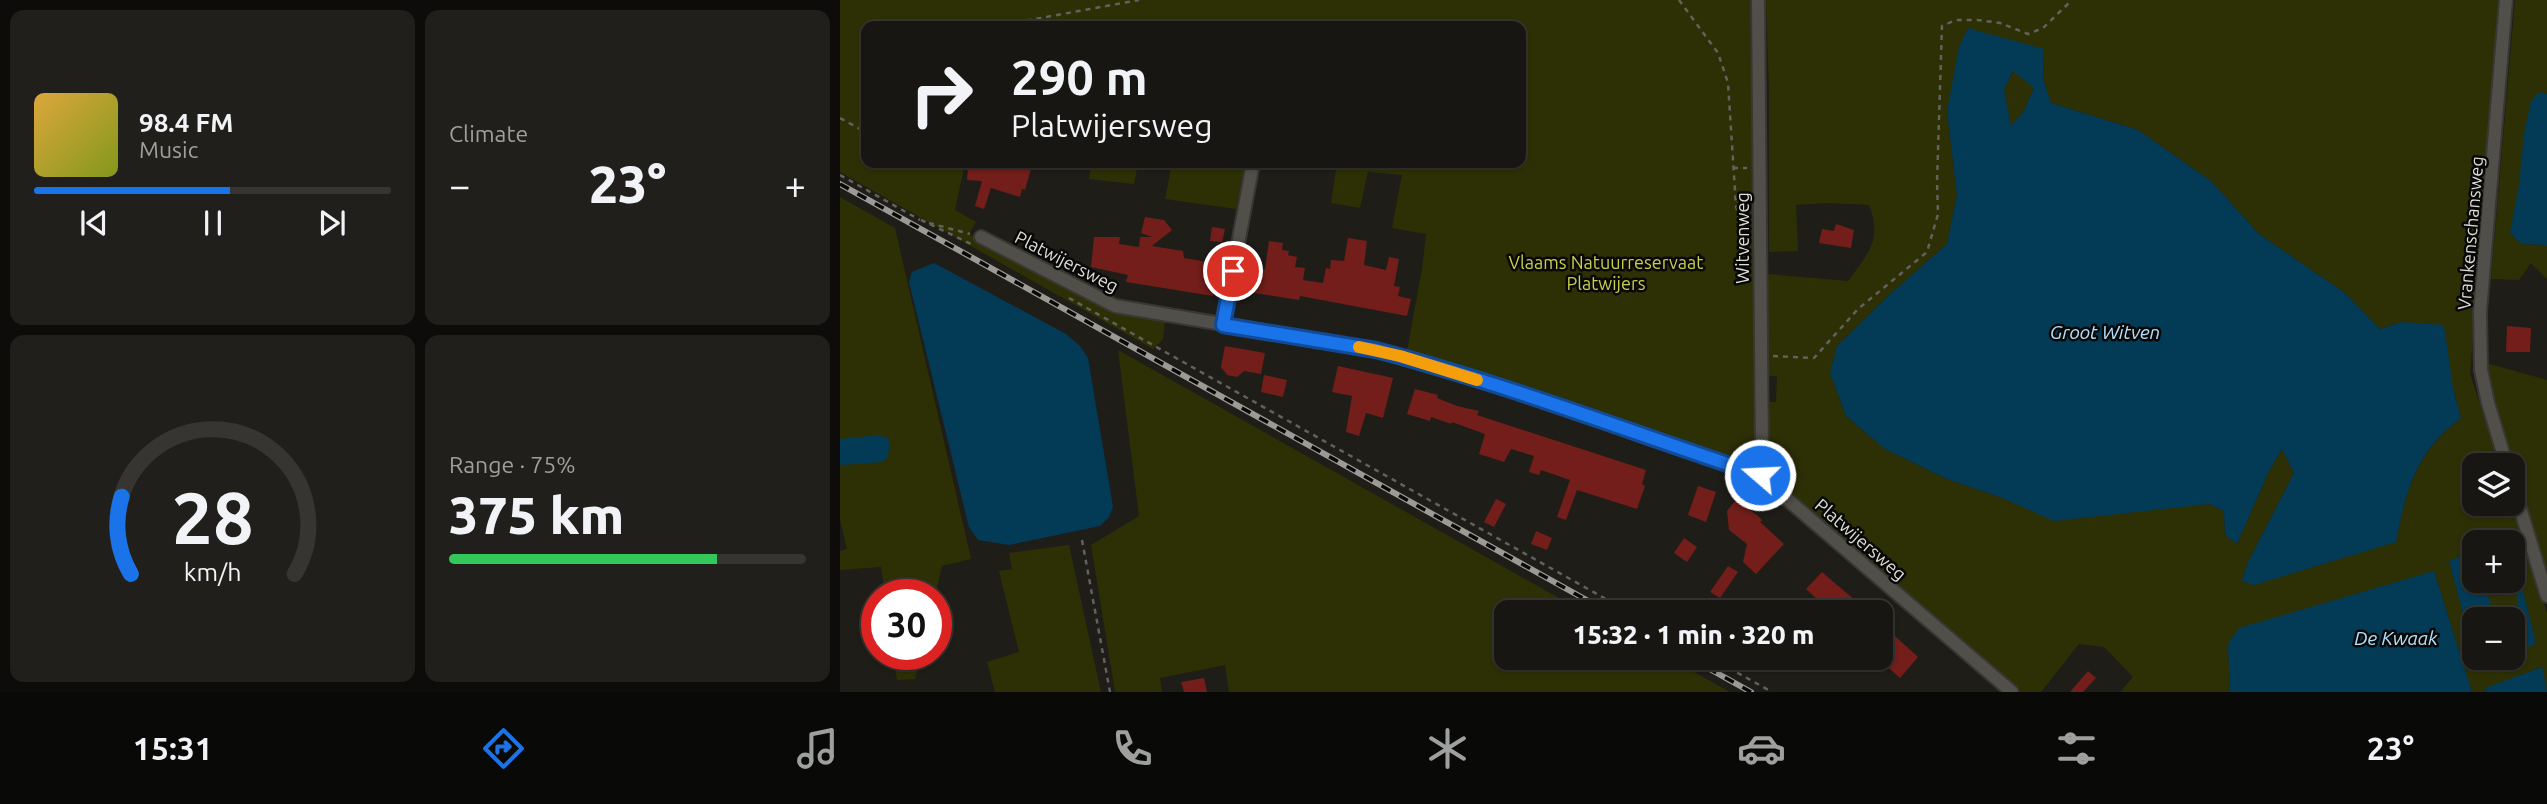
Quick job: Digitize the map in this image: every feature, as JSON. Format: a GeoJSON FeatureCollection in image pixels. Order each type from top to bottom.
{"type":"FeatureCollection","features":[{"type":"Feature","properties":{"kind":"street","name":"Witvenweg"},"geometry":{"type":"LineString","coordinates":[[1758,0],[1760,475]]}},
{"type":"Feature","properties":{"kind":"street","name":"Vrankenschansweg"},"geometry":{"type":"LineString","coordinates":[[2503,453],[2481,370],[2480,312],[2506,0]]}},
{"type":"Feature","properties":{"kind":"street"},"geometry":{"type":"LineString","coordinates":[[1223,325],[1251,168]]}},
{"type":"Feature","properties":{"kind":"street","name":"Platwijersweg"},"geometry":{"type":"LineString","coordinates":[[977,241],[1115,306],[1400,356],[1760,475],[2012,692]]}},
{"type":"Feature","properties":{"kind":"street"},"geometry":{"type":"LineString","coordinates":[[2522,516],[2547,596]]}},
{"type":"Feature","properties":{"kind":"path"},"geometry":{"type":"LineString","coordinates":[[1024,21],[1139,0]]}},
{"type":"Feature","properties":{"kind":"path"},"geometry":{"type":"LineString","coordinates":[[1679,0],[1718,53],[1728,83],[1736,206],[1745,248],[1759,275]]}},
{"type":"Feature","properties":{"kind":"path"},"geometry":{"type":"LineString","coordinates":[[1760,355],[1814,358],[1858,309],[1927,252],[1938,214],[1942,26],[1956,20],[1978,20],[2000,23],[2028,34],[2043,29],[2072,0]]}},
{"type":"Feature","properties":{"kind":"path"},"geometry":{"type":"LineString","coordinates":[[840,118],[861,129]]}},
{"type":"Feature","properties":{"kind":"path"},"geometry":{"type":"LineString","coordinates":[[840,175],[921,220],[977,241]]}},
{"type":"Feature","properties":{"kind":"path"},"geometry":{"type":"LineString","coordinates":[[921,220],[977,241]]}},
{"type":"Feature","properties":{"kind":"path"},"geometry":{"type":"LineString","coordinates":[[1067,297],[1608,600]]}},
{"type":"Feature","properties":{"kind":"path"},"geometry":{"type":"LineString","coordinates":[[1082,540],[1110,692]]}},
{"type":"Feature","properties":{"kind":"path"},"geometry":{"type":"LineString","coordinates":[[1733,670],[1772,692]]}},
{"type":"Feature","properties":{"kind":"green space","name":"Vlaams Natuurreservaat Platwijers"},"geometry":{"type":"Polygon","coordinates":[[[840,0],[1750,0],[1754,460],[1742,462],[1609,417],[1408,360],[1407,351],[1426,234],[1392,228],[1402,175],[1368,172],[1360,208],[1331,203],[1336,168],[1526,168],[1526,21],[861,21],[861,168],[964,168],[955,210],[976,222],[969,234],[1121,314],[1165,320],[1163,339],[1153,349],[840,172],[840,0]]]}},
{"type":"Feature","properties":{"kind":"green space"},"geometry":{"type":"Polygon","coordinates":[[[1766,0],[2499,0],[2470,374],[2496,453],[2462,453],[2462,516],[2516,516],[2520,530],[2462,530],[2462,556],[2449,561],[2462,608],[2462,660],[2434,571],[2228,644],[2230,692],[2120,692],[2133,677],[2104,647],[2079,644],[2041,692],[2021,692],[1769,475],[1766,402],[1776,402],[1777,376],[1766,376],[1768,274],[1848,281],[1867,254],[1874,237],[1869,205],[1796,205],[1798,251],[1769,252],[1766,0]],[[2044,49],[1947,111],[1957,195],[1947,244],[1837,346],[1830,373],[1846,416],[1885,449],[1947,479],[2000,497],[2209,504],[2224,511],[2225,535],[2237,544],[2269,471],[2282,449],[2294,473],[2248,562],[2242,581],[2396,542],[2404,505],[2415,473],[2433,444],[2461,418],[2453,388],[2402,322],[2380,329],[2345,293],[2259,234],[2211,181],[2138,130],[2051,103],[2043,78],[2044,49]]]}},
{"type":"Feature","properties":{"kind":"green space"},"geometry":{"type":"Polygon","coordinates":[[[2515,0],[2547,0],[2547,94],[2539,92],[2510,232],[2521,244],[2547,245],[2547,279],[2531,263],[2519,280],[2491,279],[2515,0]]]}},
{"type":"Feature","properties":{"kind":"green space"},"geometry":{"type":"Polygon","coordinates":[[[2014,70],[2034,88],[2024,111],[2011,127],[2004,89],[2014,70]]]}},
{"type":"Feature","properties":{"kind":"green space"},"geometry":{"type":"Polygon","coordinates":[[[1091,168],[1137,168],[1134,184],[1089,179],[1091,168]]]}},
{"type":"Feature","properties":{"kind":"green space"},"geometry":{"type":"Polygon","coordinates":[[[1171,168],[1244,168],[1236,209],[1165,199],[1171,168]]]}},
{"type":"Feature","properties":{"kind":"green space"},"geometry":{"type":"Polygon","coordinates":[[[840,197],[895,228],[971,559],[942,566],[939,579],[883,579],[881,567],[840,570],[840,551],[847,549],[840,520],[840,197]]]}},
{"type":"Feature","properties":{"kind":"green space"},"geometry":{"type":"Polygon","coordinates":[[[1118,350],[1563,600],[1494,600],[1494,670],[1691,670],[1730,692],[1229,692],[1225,665],[1160,678],[1162,692],[1115,692],[1091,545],[1139,516],[1118,350]]]}},
{"type":"Feature","properties":{"kind":"green space"},"geometry":{"type":"Polygon","coordinates":[[[2486,363],[2547,380],[2547,580],[2525,514],[2525,453],[2508,453],[2487,377],[2486,363]]]}},
{"type":"Feature","properties":{"kind":"green space"},"geometry":{"type":"Polygon","coordinates":[[[2525,544],[2547,613],[2547,692],[2541,667],[2485,689],[2487,692],[2472,692],[2465,670],[2525,670],[2525,640],[2536,643],[2524,593],[2525,544]]]}},
{"type":"Feature","properties":{"kind":"green space"},"geometry":{"type":"Polygon","coordinates":[[[1069,545],[1101,692],[995,692],[987,662],[1019,652],[999,571],[1012,569],[1009,553],[1069,545]]]}},
{"type":"Feature","properties":{"kind":"green space"},"geometry":{"type":"Polygon","coordinates":[[[2484,593],[2517,593],[2517,607],[2489,607],[2484,593]]]}},
{"type":"Feature","properties":{"kind":"green space"},"geometry":{"type":"Polygon","coordinates":[[[895,670],[917,670],[915,679],[897,680],[895,670]]]}},
{"type":"Feature","properties":{"kind":"water","name":"Groot Witven"},"geometry":{"type":"Polygon","coordinates":[[[1968,28],[2044,49],[2043,78],[2051,103],[2138,130],[2211,181],[2259,234],[2345,293],[2380,329],[2402,322],[2444,325],[2453,388],[2461,418],[2433,444],[2415,473],[2404,505],[2396,542],[2254,585],[2242,581],[2248,562],[2294,473],[2282,449],[2269,471],[2237,544],[2225,535],[2224,511],[2209,504],[2054,521],[2000,497],[1947,479],[1885,449],[1846,416],[1830,373],[1837,346],[1947,244],[1957,195],[1947,111],[1959,47],[1968,28]],[[2013,71],[2004,89],[2011,126],[2024,111],[2034,88],[2013,71]]]}},
{"type":"Feature","properties":{"kind":"water"},"geometry":{"type":"Polygon","coordinates":[[[2539,92],[2547,94],[2547,245],[2521,244],[2510,232],[2519,185],[2524,134],[2531,101],[2539,92]]]}},
{"type":"Feature","properties":{"kind":"water"},"geometry":{"type":"Polygon","coordinates":[[[934,263],[1066,334],[1080,346],[1088,358],[1113,507],[1109,517],[1100,526],[1009,545],[978,540],[969,527],[909,282],[912,272],[934,263]]]}},
{"type":"Feature","properties":{"kind":"water"},"geometry":{"type":"Polygon","coordinates":[[[879,435],[890,442],[888,456],[883,462],[840,465],[840,439],[879,435]]]}},
{"type":"Feature","properties":{"kind":"water"},"geometry":{"type":"Polygon","coordinates":[[[2462,556],[2462,593],[2484,593],[2491,607],[2462,607],[2462,609],[2449,561],[2462,556]]]}},
{"type":"Feature","properties":{"kind":"water","name":"De Kwaak"},"geometry":{"type":"Polygon","coordinates":[[[2434,571],[2462,660],[2462,670],[2465,670],[2472,692],[2230,692],[2228,644],[2239,628],[2434,571]]]}},
{"type":"Feature","properties":{"kind":"water"},"geometry":{"type":"Polygon","coordinates":[[[2517,593],[2524,593],[2536,643],[2525,648],[2525,607],[2517,607],[2517,593]]]}},
{"type":"Feature","properties":{"kind":"water"},"geometry":{"type":"Polygon","coordinates":[[[2542,667],[2547,692],[2487,692],[2485,688],[2542,667]]]}},
{"type":"Feature","properties":{"kind":"building"},"geometry":{"type":"Polygon","coordinates":[[[968,168],[1031,168],[1025,190],[1022,189],[1020,197],[991,188],[984,209],[975,206],[982,181],[967,180],[968,168]]]}},
{"type":"Feature","properties":{"kind":"building"},"geometry":{"type":"Polygon","coordinates":[[[1145,217],[1164,220],[1172,230],[1152,246],[1183,251],[1184,258],[1219,264],[1213,296],[1126,282],[1128,275],[1091,267],[1094,237],[1120,237],[1119,244],[1139,247],[1140,237],[1152,237],[1141,233],[1145,217]]]}},
{"type":"Feature","properties":{"kind":"building"},"geometry":{"type":"Polygon","coordinates":[[[1836,224],[1854,230],[1851,248],[1819,243],[1822,229],[1834,231],[1836,224]]]}},
{"type":"Feature","properties":{"kind":"building"},"geometry":{"type":"Polygon","coordinates":[[[1212,227],[1225,229],[1222,242],[1210,241],[1212,227]]]}},
{"type":"Feature","properties":{"kind":"building"},"geometry":{"type":"Polygon","coordinates":[[[1348,238],[1367,241],[1364,265],[1386,270],[1389,257],[1399,259],[1394,286],[1400,287],[1398,296],[1411,299],[1407,316],[1300,296],[1299,300],[1248,292],[1250,276],[1257,277],[1259,268],[1265,269],[1269,241],[1283,243],[1282,250],[1297,257],[1295,267],[1305,268],[1303,280],[1323,283],[1331,260],[1344,261],[1348,238]]]}},
{"type":"Feature","properties":{"kind":"building"},"geometry":{"type":"Polygon","coordinates":[[[2507,326],[2531,328],[2530,352],[2506,352],[2507,326]]]}},
{"type":"Feature","properties":{"kind":"building"},"geometry":{"type":"Polygon","coordinates":[[[1225,346],[1265,353],[1261,374],[1244,371],[1237,377],[1227,375],[1221,367],[1225,346]]]}},
{"type":"Feature","properties":{"kind":"building"},"geometry":{"type":"Polygon","coordinates":[[[1338,366],[1393,378],[1383,418],[1366,413],[1359,436],[1346,432],[1352,396],[1332,392],[1338,366]]]}},
{"type":"Feature","properties":{"kind":"building"},"geometry":{"type":"Polygon","coordinates":[[[1264,375],[1287,380],[1283,397],[1261,392],[1264,375]]]}},
{"type":"Feature","properties":{"kind":"building"},"geometry":{"type":"Polygon","coordinates":[[[1415,389],[1438,395],[1437,398],[1457,406],[1479,411],[1477,415],[1646,470],[1642,484],[1645,486],[1637,509],[1577,490],[1566,520],[1557,517],[1570,480],[1541,470],[1539,475],[1529,472],[1534,456],[1511,449],[1504,462],[1479,454],[1485,434],[1452,422],[1451,424],[1431,417],[1430,421],[1407,414],[1415,389]]]}},
{"type":"Feature","properties":{"kind":"building"},"geometry":{"type":"Polygon","coordinates":[[[1698,486],[1716,492],[1706,522],[1688,515],[1698,486]]]}},
{"type":"Feature","properties":{"kind":"building"},"geometry":{"type":"Polygon","coordinates":[[[1496,499],[1506,504],[1494,527],[1484,522],[1496,499]]]}},
{"type":"Feature","properties":{"kind":"building"},"geometry":{"type":"Polygon","coordinates":[[[1736,500],[1758,516],[1762,520],[1760,522],[1784,544],[1756,574],[1743,562],[1747,544],[1729,530],[1727,511],[1736,500]]]}},
{"type":"Feature","properties":{"kind":"building"},"geometry":{"type":"Polygon","coordinates":[[[1536,531],[1552,538],[1547,550],[1531,544],[1536,531]]]}},
{"type":"Feature","properties":{"kind":"building"},"geometry":{"type":"Polygon","coordinates":[[[1684,538],[1697,547],[1687,562],[1674,553],[1684,538]]]}},
{"type":"Feature","properties":{"kind":"building"},"geometry":{"type":"Polygon","coordinates":[[[1728,566],[1738,572],[1720,598],[1710,592],[1728,566]]]}},
{"type":"Feature","properties":{"kind":"building"},"geometry":{"type":"Polygon","coordinates":[[[1822,572],[1855,600],[1818,600],[1806,589],[1822,572]]]}},
{"type":"Feature","properties":{"kind":"building"},"geometry":{"type":"Polygon","coordinates":[[[1893,634],[1918,657],[1900,678],[1891,670],[1893,634]]]}},
{"type":"Feature","properties":{"kind":"building"},"geometry":{"type":"Polygon","coordinates":[[[2088,671],[2096,678],[2083,692],[2070,692],[2088,671]]]}},
{"type":"Feature","properties":{"kind":"building"},"geometry":{"type":"Polygon","coordinates":[[[1204,678],[1207,692],[1184,692],[1181,682],[1204,678]]]}},
{"type":"Feature","properties":{"kind":"railway"},"geometry":{"type":"LineString","coordinates":[[840,184],[1586,600]]}},
{"type":"Feature","properties":{"kind":"railway"},"geometry":{"type":"LineString","coordinates":[[1712,670],[1751,692]]}},
{"type":"Feature","properties":{"kind":"slow traffic"},"geometry":{"type":"LineString","coordinates":[[1359,347],[1400,356],[1477,380]]}},
{"type":"Feature","properties":{"kind":"route"},"geometry":{"type":"LineString","coordinates":[[1233,271],[1223,325],[1400,356],[1760,475]]}}]}
